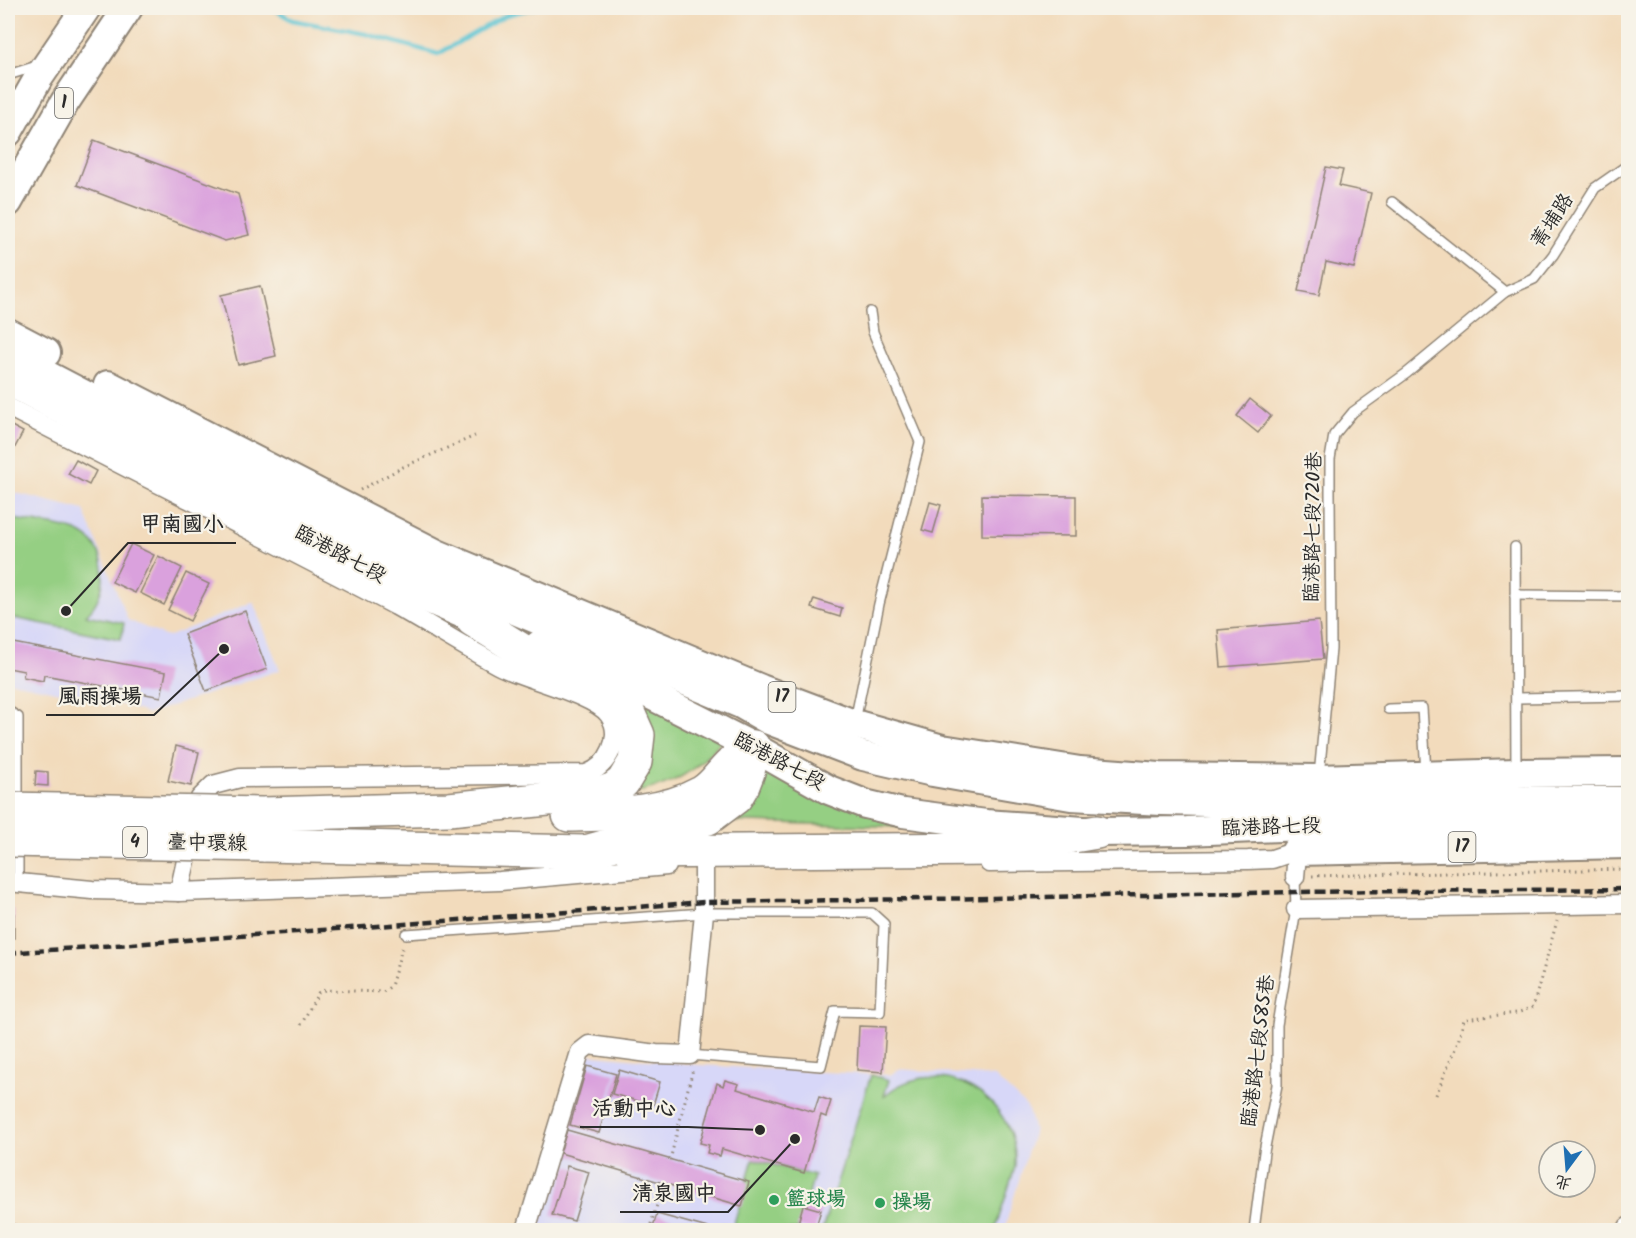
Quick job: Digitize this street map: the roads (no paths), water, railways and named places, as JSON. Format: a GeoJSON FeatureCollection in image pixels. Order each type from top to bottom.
{"type":"FeatureCollection","features":[{"type":"Feature","properties":{"kind":"highway"},"geometry":{"type":"LineString","coordinates":[[263,830],[558,798],[587,799],[614,789],[623,782],[635,762],[638,735],[632,720],[616,697],[536,659],[473,620]]}},
{"type":"Feature","properties":{"kind":"highway"},"geometry":{"type":"LineString","coordinates":[[449,809],[553,816],[623,814],[654,809],[702,793],[761,734]]}},
{"type":"Feature","properties":{"kind":"highway"},"geometry":{"type":"LineString","coordinates":[[586,852],[708,818],[736,797],[746,778],[761,734]]}},
{"type":"Feature","properties":{"kind":"highway","name":"臺中環線"},"geometry":{"type":"LineString","coordinates":[[13,827],[263,830]]}},
{"type":"Feature","properties":{"kind":"highway"},"geometry":{"type":"LineString","coordinates":[[263,830],[586,852],[997,849],[1098,832]]}},
{"type":"Feature","properties":{"kind":"main road","name":"1"},"geometry":{"type":"LineString","coordinates":[[8,132],[49,62],[86,8]]}},
{"type":"Feature","properties":{"kind":"main road","name":"1"},"geometry":{"type":"LineString","coordinates":[[8,202],[65,102],[128,8]]}},
{"type":"Feature","properties":{"kind":"main road","name":"臨港路七段"},"geometry":{"type":"LineString","coordinates":[[8,333],[343,505],[434,564],[854,724],[942,749],[1080,771],[1160,777],[1307,817],[1629,823]]}},
{"type":"Feature","properties":{"kind":"main road","name":"臨港路七段"},"geometry":{"type":"LineString","coordinates":[[8,355],[434,564],[741,704],[761,734],[829,790],[875,806],[903,813],[986,824],[1098,832],[1187,831],[1307,817],[1374,801],[1629,801]]}},
{"type":"Feature","properties":{"kind":"main road","name":"臨港路七段"},"geometry":{"type":"LineString","coordinates":[[8,381],[407,590],[473,620],[586,662],[761,734],[933,772],[1071,796],[1162,801],[1307,817],[1629,844]]}},
{"type":"Feature","properties":{"kind":"main road","name":"臨港路七段"},"geometry":{"type":"LineString","coordinates":[[1307,817],[1427,777],[1629,772]]}},
{"type":"Feature","properties":{"kind":"street"},"geometry":{"type":"LineString","coordinates":[[8,407],[397,607],[501,667],[596,703],[610,716],[614,736],[609,756],[594,772],[586,774],[240,778],[213,785],[200,798],[179,892]]}},
{"type":"Feature","properties":{"kind":"street"},"geometry":{"type":"LineString","coordinates":[[13,882],[92,890],[179,892],[500,881],[704,863],[1046,863],[1272,859],[1307,817]]}},
{"type":"Feature","properties":{"kind":"street"},"geometry":{"type":"LineString","coordinates":[[526,1230],[580,1052],[589,1046],[656,1054],[690,1055],[704,913],[704,863]]}},
{"type":"Feature","properties":{"kind":"street"},"geometry":{"type":"LineString","coordinates":[[1296,909],[1629,904]]}},
{"type":"Feature","properties":{"kind":"lane"},"geometry":{"type":"LineString","coordinates":[[8,75],[49,62]]}},
{"type":"Feature","properties":{"kind":"lane","name":"菁埔路"},"geometry":{"type":"LineString","coordinates":[[1505,292],[1534,279],[1553,255],[1595,188],[1629,165]]}},
{"type":"Feature","properties":{"kind":"lane"},"geometry":{"type":"LineString","coordinates":[[1392,202],[1505,292]]}},
{"type":"Feature","properties":{"kind":"lane","name":"臨港路七段720巷"},"geometry":{"type":"LineString","coordinates":[[1307,817],[1331,649],[1330,471],[1334,435],[1353,412],[1407,373],[1505,292]]}},
{"type":"Feature","properties":{"kind":"lane"},"geometry":{"type":"LineString","coordinates":[[854,724],[879,604],[920,442],[873,332],[870,312]]}},
{"type":"Feature","properties":{"kind":"lane"},"geometry":{"type":"LineString","coordinates":[[1515,546],[1516,773]]}},
{"type":"Feature","properties":{"kind":"lane"},"geometry":{"type":"LineString","coordinates":[[1515,595],[1629,596]]}},
{"type":"Feature","properties":{"kind":"lane"},"geometry":{"type":"LineString","coordinates":[[1517,698],[1629,696]]}},
{"type":"Feature","properties":{"kind":"lane"},"geometry":{"type":"LineString","coordinates":[[1388,709],[1422,708],[1427,777]]}},
{"type":"Feature","properties":{"kind":"lane"},"geometry":{"type":"LineString","coordinates":[[8,711],[18,717],[13,882]]}},
{"type":"Feature","properties":{"kind":"lane","name":"臨港路七段585巷"},"geometry":{"type":"LineString","coordinates":[[1254,1230],[1264,1152],[1277,1084],[1277,1025],[1296,909],[1307,817]]}},
{"type":"Feature","properties":{"kind":"lane"},"geometry":{"type":"LineString","coordinates":[[406,934],[704,913],[872,913],[884,924],[880,1012],[835,1011],[821,1066],[690,1055]]}},
{"type":"Feature","properties":{"kind":"lane"},"geometry":{"type":"LineString","coordinates":[[8,1229],[16,1230]]}},
{"type":"Feature","properties":{"kind":"waterway"},"geometry":{"type":"LineString","coordinates":[[273,8],[292,20],[366,34],[438,54],[506,15],[534,8]]}},
{"type":"Feature","properties":{"kind":"railway"},"geometry":{"type":"LineString","coordinates":[[8,953],[705,902],[1628,889]]}},
{"type":"Feature","properties":{"kind":"place","name":"甲南國小"},"geometry":{"type":"Point","coordinates":[66,611]}},
{"type":"Feature","properties":{"kind":"place","name":"風雨操場"},"geometry":{"type":"Point","coordinates":[224,649]}},
{"type":"Feature","properties":{"kind":"place","name":"活動中心"},"geometry":{"type":"Point","coordinates":[760,1130]}},
{"type":"Feature","properties":{"kind":"place","name":"清泉國中"},"geometry":{"type":"Point","coordinates":[795,1139]}},
{"type":"Feature","properties":{"kind":"place","name":"籃球場"},"geometry":{"type":"Point","coordinates":[774,1200]}},
{"type":"Feature","properties":{"kind":"place","name":"操場"},"geometry":{"type":"Point","coordinates":[880,1203]}}]}
